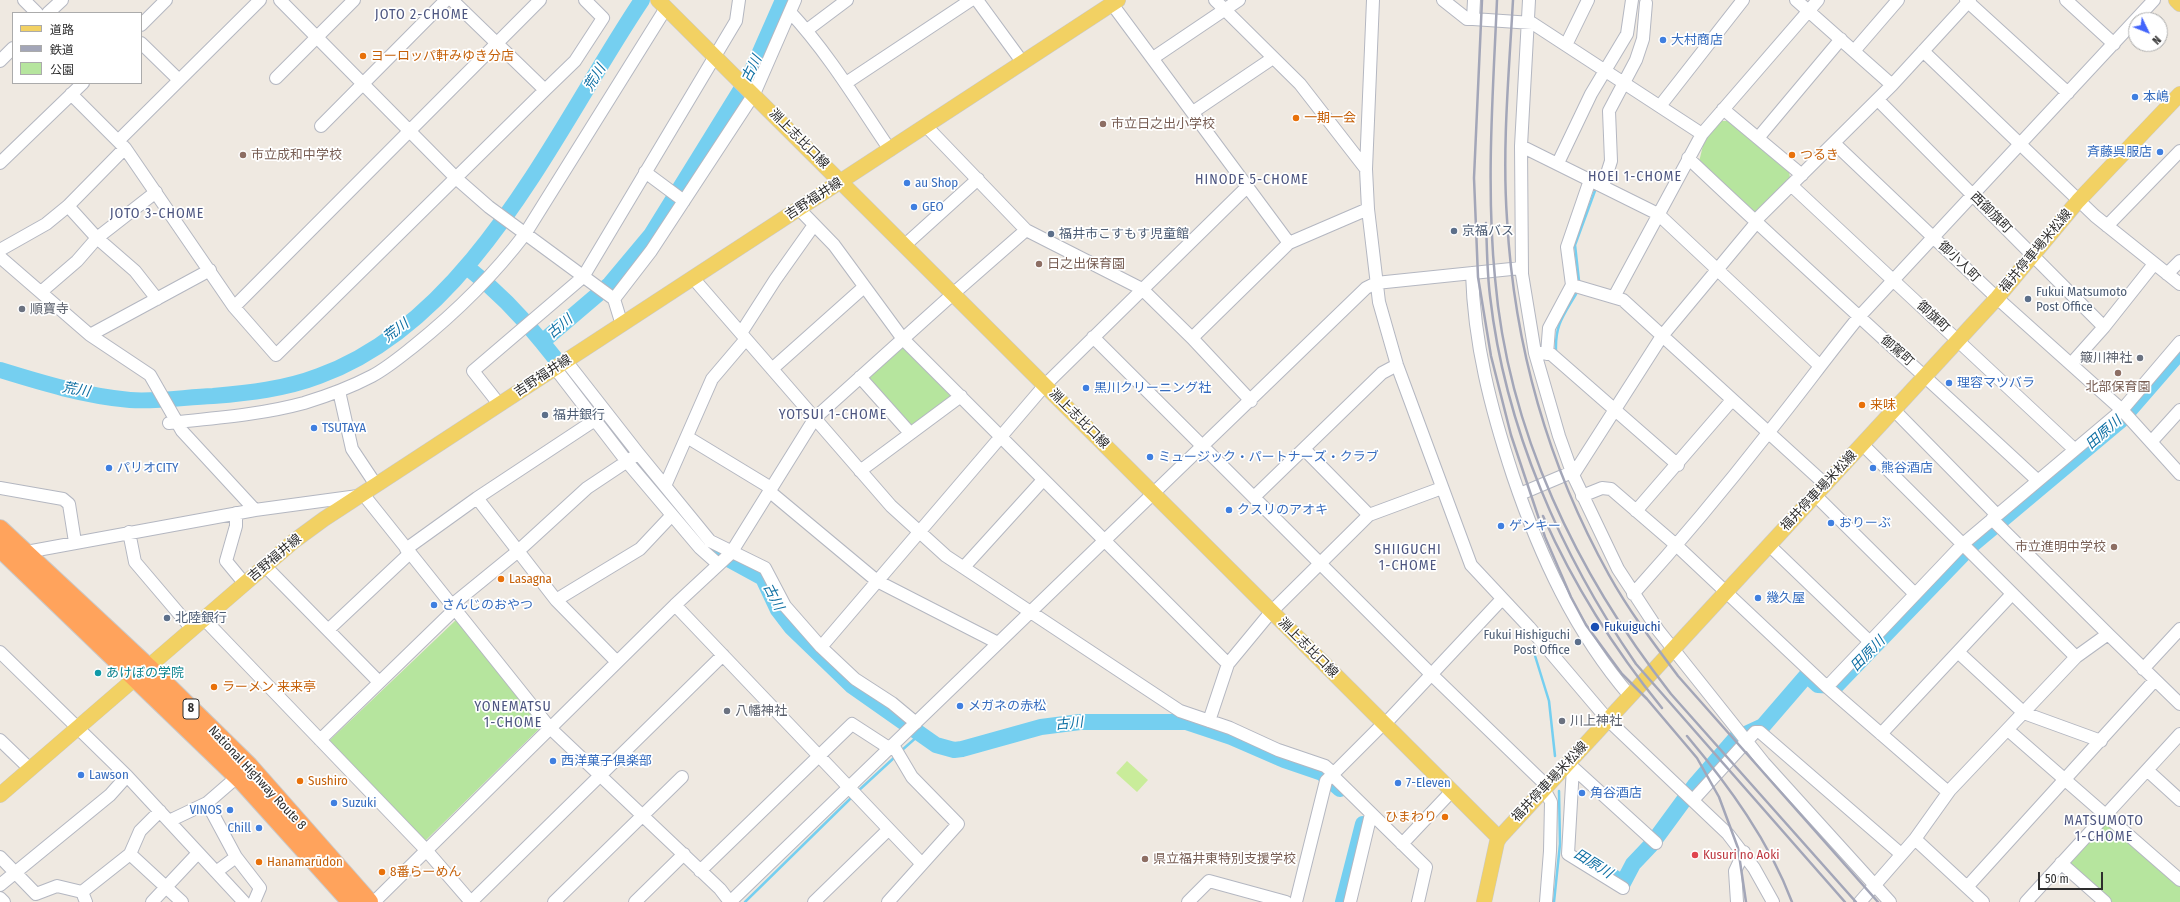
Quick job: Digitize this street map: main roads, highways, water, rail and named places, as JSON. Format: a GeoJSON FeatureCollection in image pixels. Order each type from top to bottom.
{"type":"FeatureCollection","features":[{"type":"Feature","properties":{"kind":"highway","name":"National Highway Route 8"},"geometry":{"type":"LineString","coordinates":[[0,529],[8,553],[249,766],[369,902]]}},
{"type":"Feature","properties":{"kind":"highway","name":"National Highway Route 8"},"geometry":{"type":"LineString","coordinates":[[141,672],[351,902]]}},
{"type":"Feature","properties":{"kind":"main road"},"geometry":{"type":"LineString","coordinates":[[2176,0],[2180,4]]}},
{"type":"Feature","properties":{"kind":"main road","name":"吉野福井線"},"geometry":{"type":"LineString","coordinates":[[0,795],[141,672],[300,537],[499,404],[1023,63],[1109,3]]}},
{"type":"Feature","properties":{"kind":"main road","name":"淵上志比口線"},"geometry":{"type":"LineString","coordinates":[[662,4],[749,88],[841,182],[954,292],[1153,494],[1451,792],[1499,838]]}},
{"type":"Feature","properties":{"kind":"main road","name":"福井停車場米松線"},"geometry":{"type":"LineString","coordinates":[[1484,902],[1499,838],[1545,788],[1570,765],[1608,720],[1997,298],[2078,201],[2180,94]]}},
{"type":"Feature","properties":{"kind":"waterway","name":"荒川"},"geometry":{"type":"LineString","coordinates":[[0,370],[80,392],[130,400],[161,400],[267,390],[293,384],[319,376],[374,349],[423,312],[467,266],[506,215],[543,160],[642,0]]}},
{"type":"Feature","properties":{"kind":"waterway","name":"古川"},"geometry":{"type":"LineString","coordinates":[[607,423],[542,342],[610,284],[651,235],[750,75],[783,0]]}},
{"type":"Feature","properties":{"kind":"waterway"},"geometry":{"type":"LineString","coordinates":[[1579,281],[1575,245],[1596,188]]}},
{"type":"Feature","properties":{"kind":"waterway"},"geometry":{"type":"LineString","coordinates":[[467,267],[507,302],[542,342]]}},
{"type":"Feature","properties":{"kind":"waterway"},"geometry":{"type":"LineString","coordinates":[[1556,351],[1558,327],[1576,294]]}},
{"type":"Feature","properties":{"kind":"waterway","name":"田原川"},"geometry":{"type":"LineString","coordinates":[[1607,873],[1623,883],[1633,864],[1651,845],[1695,785],[1735,739],[1763,726],[1807,675],[1818,685],[1836,686],[1973,544],[2121,420],[2180,352]]}},
{"type":"Feature","properties":{"kind":"waterway","name":"古川"},"geometry":{"type":"LineString","coordinates":[[663,492],[708,548],[763,578],[778,610],[791,627],[852,686],[936,745],[954,750],[962,749],[1041,727],[1080,722],[1186,722],[1231,737],[1284,760],[1322,773],[1340,789]]}},
{"type":"Feature","properties":{"kind":"waterway"},"geometry":{"type":"LineString","coordinates":[[1532,646],[1549,701],[1555,756]]}},
{"type":"Feature","properties":{"kind":"waterway"},"geometry":{"type":"LineString","coordinates":[[901,751],[919,735]]}},
{"type":"Feature","properties":{"kind":"waterway"},"geometry":{"type":"LineString","coordinates":[[857,792],[896,756]]}},
{"type":"Feature","properties":{"kind":"waterway","name":"田原川"},"geometry":{"type":"LineString","coordinates":[[1554,902],[1560,844],[1559,791]]}},
{"type":"Feature","properties":{"kind":"waterway"},"geometry":{"type":"LineString","coordinates":[[745,902],[852,797]]}},
{"type":"Feature","properties":{"kind":"waterway","name":"古川"},"geometry":{"type":"LineString","coordinates":[[1343,902],[1363,824]]}},
{"type":"Feature","properties":{"kind":"railway"},"geometry":{"type":"LineString","coordinates":[[1482,0],[1474,178],[1478,277],[1491,356],[1511,435],[1545,537],[1571,597],[1586,625],[1622,674],[1647,699],[1697,758],[1719,797],[1738,848],[1746,902]]}},
{"type":"Feature","properties":{"kind":"railway"},"geometry":{"type":"LineString","coordinates":[[1497,0],[1491,139],[1492,243],[1495,278],[1502,335],[1515,391],[1532,446],[1553,499],[1577,550],[1606,600],[1637,648],[1671,694],[1856,902]]}},
{"type":"Feature","properties":{"kind":"railway"},"geometry":{"type":"LineString","coordinates":[[1513,0],[1505,165],[1507,219],[1511,266],[1517,312],[1526,358],[1538,403],[1568,491],[1587,533],[1609,575],[1642,627],[1678,676],[1878,902]]}},
{"type":"Feature","properties":{"kind":"railway"},"geometry":{"type":"LineString","coordinates":[[1486,223],[1490,296],[1498,345],[1509,394],[1523,442],[1540,489],[1584,579],[1636,664],[1845,902]]}},
{"type":"Feature","properties":{"kind":"railway"},"geometry":{"type":"LineString","coordinates":[[1543,516],[1568,567],[1596,616],[1611,640],[1662,708]]}},
{"type":"Feature","properties":{"kind":"railway"},"geometry":{"type":"LineString","coordinates":[[1687,736],[1718,774],[1747,815],[1772,857],[1792,902]]}},
{"type":"Feature","properties":{"kind":"place","name":"大村商店"},"geometry":{"type":"Point","coordinates":[1663,40]}},
{"type":"Feature","properties":{"kind":"place","name":"ヨーロッパ軒みゆき分店"},"geometry":{"type":"Point","coordinates":[363,56]}},
{"type":"Feature","properties":{"kind":"place","name":"本嶋"},"geometry":{"type":"Point","coordinates":[2135,97]}},
{"type":"Feature","properties":{"kind":"place","name":"一期一会"},"geometry":{"type":"Point","coordinates":[1296,118]}},
{"type":"Feature","properties":{"kind":"place","name":"市立日之出小学校"},"geometry":{"type":"Point","coordinates":[1103,124]}},
{"type":"Feature","properties":{"kind":"place","name":"斉藤呉服店"},"geometry":{"type":"Point","coordinates":[2160,152]}},
{"type":"Feature","properties":{"kind":"place","name":"市立成和中学校"},"geometry":{"type":"Point","coordinates":[243,155]}},
{"type":"Feature","properties":{"kind":"place","name":"つるき"},"geometry":{"type":"Point","coordinates":[1792,155]}},
{"type":"Feature","properties":{"kind":"place","name":"au Shop"},"geometry":{"type":"Point","coordinates":[907,183]}},
{"type":"Feature","properties":{"kind":"place","name":"GEO"},"geometry":{"type":"Point","coordinates":[914,207]}},
{"type":"Feature","properties":{"kind":"place","name":"京福バス"},"geometry":{"type":"Point","coordinates":[1454,231]}},
{"type":"Feature","properties":{"kind":"place","name":"福井市こすもす児童館"},"geometry":{"type":"Point","coordinates":[1051,234]}},
{"type":"Feature","properties":{"kind":"place","name":"日之出保育園"},"geometry":{"type":"Point","coordinates":[1039,264]}},
{"type":"Feature","properties":{"kind":"place","name":"Fukui Matsumoto Post Office"},"geometry":{"type":"Point","coordinates":[2028,299]}},
{"type":"Feature","properties":{"kind":"place","name":"順寶寺"},"geometry":{"type":"Point","coordinates":[22,309]}},
{"type":"Feature","properties":{"kind":"place","name":"簸川神社"},"geometry":{"type":"Point","coordinates":[2140,358]}},
{"type":"Feature","properties":{"kind":"place","name":"北部保育園"},"geometry":{"type":"Point","coordinates":[2118,373]}},
{"type":"Feature","properties":{"kind":"place","name":"理容マツバラ"},"geometry":{"type":"Point","coordinates":[1949,383]}},
{"type":"Feature","properties":{"kind":"place","name":"黒川クリーニング社"},"geometry":{"type":"Point","coordinates":[1086,388]}},
{"type":"Feature","properties":{"kind":"place","name":"来味"},"geometry":{"type":"Point","coordinates":[1862,405]}},
{"type":"Feature","properties":{"kind":"place","name":"福井銀行"},"geometry":{"type":"Point","coordinates":[545,415]}},
{"type":"Feature","properties":{"kind":"place","name":"TSUTAYA"},"geometry":{"type":"Point","coordinates":[314,428]}},
{"type":"Feature","properties":{"kind":"place","name":"ミュージック・パートナーズ・クラブ"},"geometry":{"type":"Point","coordinates":[1150,457]}},
{"type":"Feature","properties":{"kind":"place","name":"パリオCITY"},"geometry":{"type":"Point","coordinates":[109,468]}},
{"type":"Feature","properties":{"kind":"place","name":"熊谷酒店"},"geometry":{"type":"Point","coordinates":[1873,468]}},
{"type":"Feature","properties":{"kind":"place","name":"クスリのアオキ"},"geometry":{"type":"Point","coordinates":[1229,510]}},
{"type":"Feature","properties":{"kind":"place","name":"おりーぶ"},"geometry":{"type":"Point","coordinates":[1831,523]}},
{"type":"Feature","properties":{"kind":"place","name":"ゲンキー"},"geometry":{"type":"Point","coordinates":[1501,526]}},
{"type":"Feature","properties":{"kind":"place","name":"市立進明中学校"},"geometry":{"type":"Point","coordinates":[2114,547]}},
{"type":"Feature","properties":{"kind":"place","name":"Lasagna"},"geometry":{"type":"Point","coordinates":[501,579]}},
{"type":"Feature","properties":{"kind":"place","name":"幾久屋"},"geometry":{"type":"Point","coordinates":[1758,598]}},
{"type":"Feature","properties":{"kind":"place","name":"さんじのおやつ"},"geometry":{"type":"Point","coordinates":[434,605]}},
{"type":"Feature","properties":{"kind":"place","name":"北陸銀行"},"geometry":{"type":"Point","coordinates":[167,618]}},
{"type":"Feature","properties":{"kind":"place","name":"Fukuiguchi"},"geometry":{"type":"Point","coordinates":[1595,627]}},
{"type":"Feature","properties":{"kind":"place","name":"Fukui Hishiguchi Post Office"},"geometry":{"type":"Point","coordinates":[1578,642]}},
{"type":"Feature","properties":{"kind":"place","name":"あけぼの学院"},"geometry":{"type":"Point","coordinates":[98,673]}},
{"type":"Feature","properties":{"kind":"place","name":"ラーメン 来来亭"},"geometry":{"type":"Point","coordinates":[214,687]}},
{"type":"Feature","properties":{"kind":"place","name":"メガネの赤松"},"geometry":{"type":"Point","coordinates":[960,706]}},
{"type":"Feature","properties":{"kind":"place","name":"八幡神社"},"geometry":{"type":"Point","coordinates":[727,711]}},
{"type":"Feature","properties":{"kind":"place","name":"川上神社"},"geometry":{"type":"Point","coordinates":[1562,721]}},
{"type":"Feature","properties":{"kind":"place","name":"西洋菓子倶楽部"},"geometry":{"type":"Point","coordinates":[553,761]}},
{"type":"Feature","properties":{"kind":"place","name":"Lawson"},"geometry":{"type":"Point","coordinates":[81,775]}},
{"type":"Feature","properties":{"kind":"place","name":"Sushiro"},"geometry":{"type":"Point","coordinates":[300,781]}},
{"type":"Feature","properties":{"kind":"place","name":"7-Eleven"},"geometry":{"type":"Point","coordinates":[1398,783]}},
{"type":"Feature","properties":{"kind":"place","name":"角谷酒店"},"geometry":{"type":"Point","coordinates":[1582,793]}},
{"type":"Feature","properties":{"kind":"place","name":"Suzuki"},"geometry":{"type":"Point","coordinates":[334,803]}},
{"type":"Feature","properties":{"kind":"place","name":"VINOS"},"geometry":{"type":"Point","coordinates":[230,810]}},
{"type":"Feature","properties":{"kind":"place","name":"ひまわり"},"geometry":{"type":"Point","coordinates":[1445,817]}},
{"type":"Feature","properties":{"kind":"place","name":"Chill"},"geometry":{"type":"Point","coordinates":[259,828]}},
{"type":"Feature","properties":{"kind":"place","name":"Kusuri no Aoki"},"geometry":{"type":"Point","coordinates":[1695,855]}},
{"type":"Feature","properties":{"kind":"place","name":"県立福井東特別支援学校"},"geometry":{"type":"Point","coordinates":[1145,859]}},
{"type":"Feature","properties":{"kind":"place","name":"Hanamarūdon"},"geometry":{"type":"Point","coordinates":[259,862]}},
{"type":"Feature","properties":{"kind":"place","name":"8番らーめん"},"geometry":{"type":"Point","coordinates":[382,872]}},
{"type":"Feature","properties":{"kind":"district","name":"JOTO 2-CHOME"},"geometry":{"type":"Point","coordinates":[422,15]}},
{"type":"Feature","properties":{"kind":"district","name":"HOEI 1-CHOME"},"geometry":{"type":"Point","coordinates":[1635,177]}},
{"type":"Feature","properties":{"kind":"district","name":"HINODE 5-CHOME"},"geometry":{"type":"Point","coordinates":[1252,180]}},
{"type":"Feature","properties":{"kind":"district","name":"JOTO 3-CHOME"},"geometry":{"type":"Point","coordinates":[157,214]}},
{"type":"Feature","properties":{"kind":"district","name":"YOTSUI 1-CHOME"},"geometry":{"type":"Point","coordinates":[833,415]}},
{"type":"Feature","properties":{"kind":"district","name":"SHIIGUCHI 1-CHOME"},"geometry":{"type":"Point","coordinates":[1408,558]}},
{"type":"Feature","properties":{"kind":"district","name":"YONEMATSU 1-CHOME"},"geometry":{"type":"Point","coordinates":[513,716]}},
{"type":"Feature","properties":{"kind":"district","name":"MATSUMOTO 1-CHOME"},"geometry":{"type":"Point","coordinates":[2104,830]}}]}
